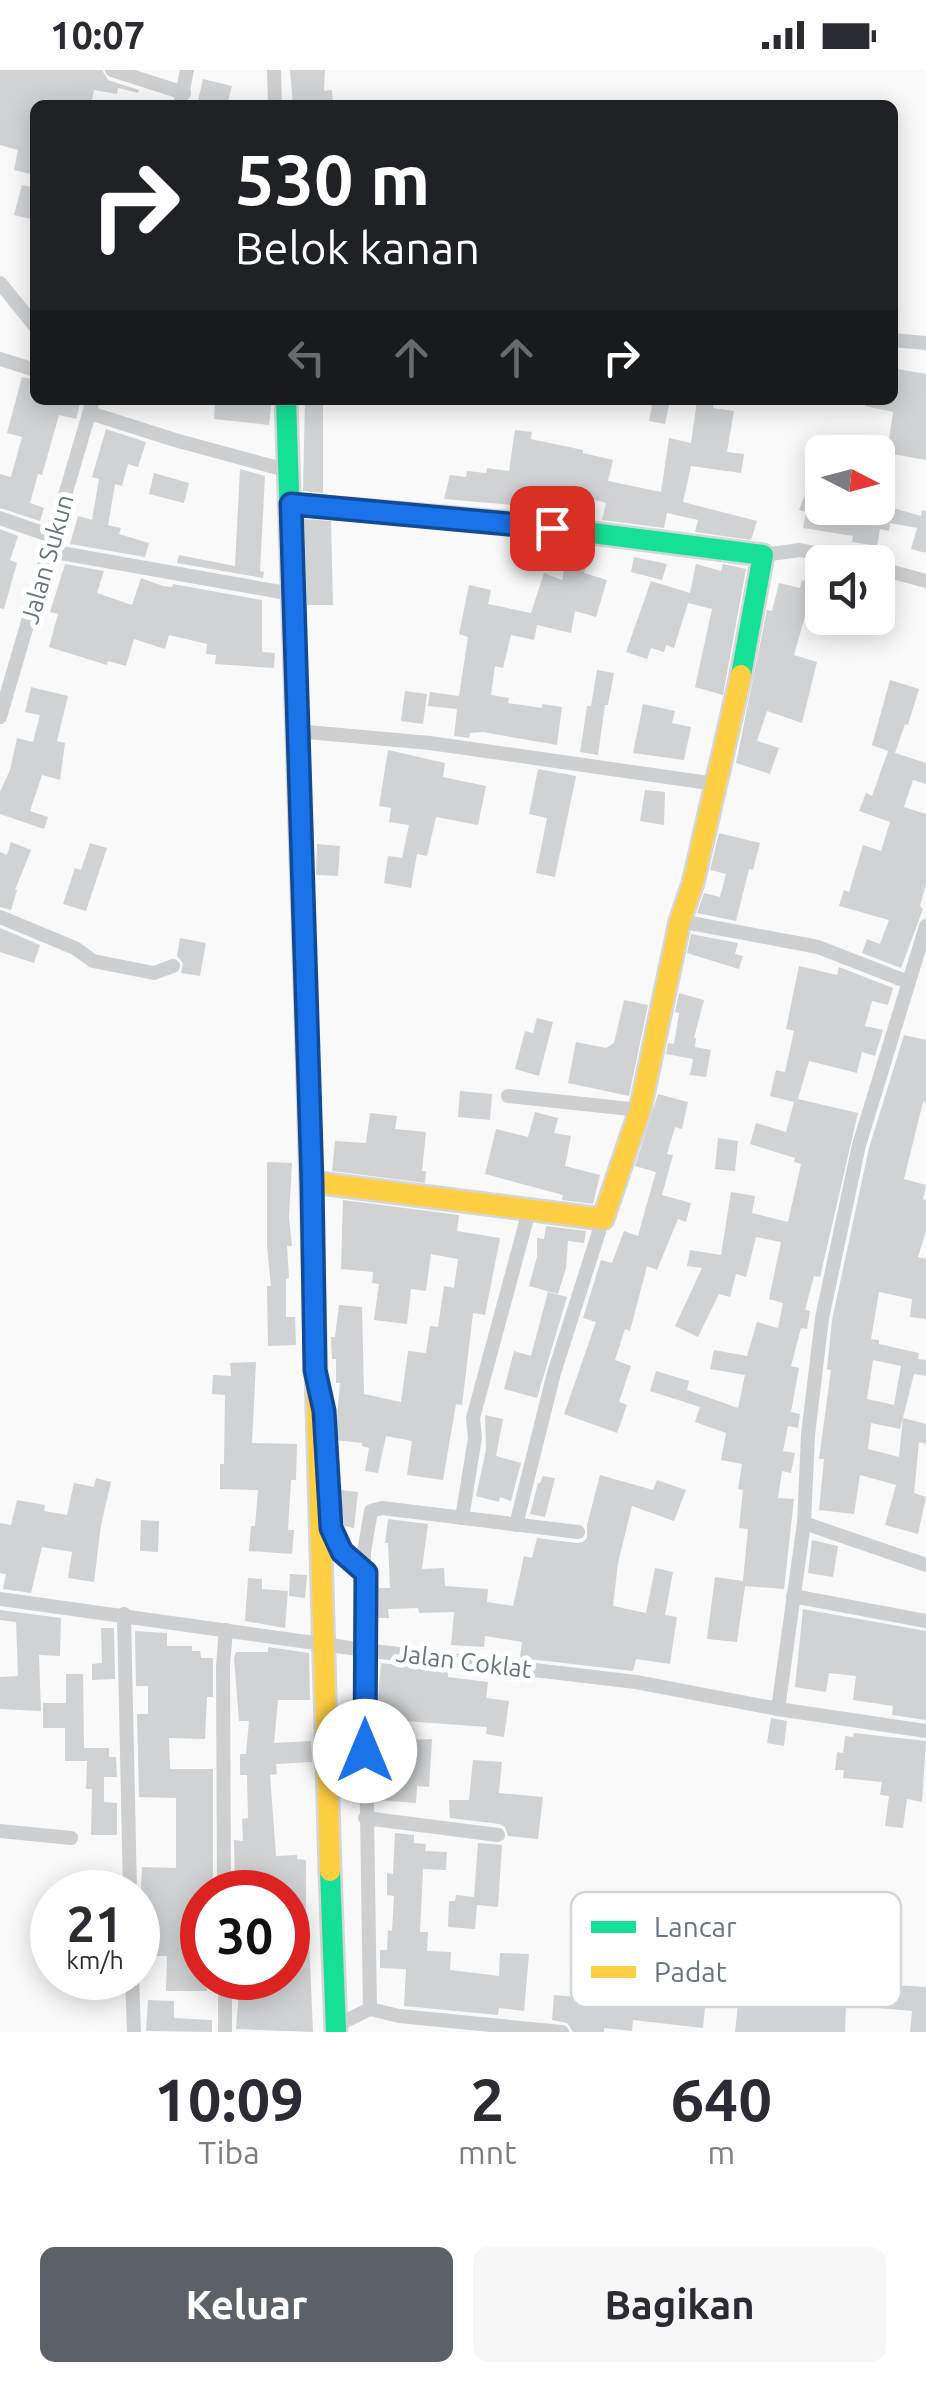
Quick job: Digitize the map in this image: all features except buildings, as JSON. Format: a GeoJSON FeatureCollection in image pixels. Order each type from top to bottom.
{"type":"FeatureCollection","features":[{"type":"Feature","properties":{"kind":"street"},"geometry":{"type":"LineString","coordinates":[[112,70],[182,99],[188,70]]}},
{"type":"Feature","properties":{"kind":"street"},"geometry":{"type":"LineString","coordinates":[[274,70],[275,100]]}},
{"type":"Feature","properties":{"kind":"street"},"geometry":{"type":"LineString","coordinates":[[0,283],[30,320]]}},
{"type":"Feature","properties":{"kind":"street"},"geometry":{"type":"LineString","coordinates":[[898,340],[926,342]]}},
{"type":"Feature","properties":{"kind":"street"},"geometry":{"type":"LineString","coordinates":[[0,358],[30,368]]}},
{"type":"Feature","properties":{"kind":"street"},"geometry":{"type":"LineString","coordinates":[[286,405],[336,2029],[370,2009],[399,2016],[562,2032]]}},
{"type":"Feature","properties":{"kind":"street"},"geometry":{"type":"LineString","coordinates":[[92,406],[240,460],[289,471]]}},
{"type":"Feature","properties":{"kind":"street","name":"Jalan Sukun"},"geometry":{"type":"LineString","coordinates":[[0,716],[92,406]]}},
{"type":"Feature","properties":{"kind":"street"},"geometry":{"type":"LineString","coordinates":[[291,504],[515,523],[763,556],[805,551]]}},
{"type":"Feature","properties":{"kind":"street"},"geometry":{"type":"LineString","coordinates":[[0,518],[52,544],[292,594]]}},
{"type":"Feature","properties":{"kind":"street"},"geometry":{"type":"LineString","coordinates":[[516,1525],[554,1373],[640,1110],[680,921],[731,726],[763,556]]}},
{"type":"Feature","properties":{"kind":"street"},"geometry":{"type":"LineString","coordinates":[[895,573],[926,582]]}},
{"type":"Feature","properties":{"kind":"street"},"geometry":{"type":"LineString","coordinates":[[296,731],[430,743],[716,784]]}},
{"type":"Feature","properties":{"kind":"street"},"geometry":{"type":"LineString","coordinates":[[0,917],[75,948],[93,962],[154,973],[174,966]]}},
{"type":"Feature","properties":{"kind":"street"},"geometry":{"type":"LineString","coordinates":[[680,921],[818,947],[908,982]]}},
{"type":"Feature","properties":{"kind":"street"},"geometry":{"type":"LineString","coordinates":[[778,1709],[804,1523],[808,1434],[822,1318],[859,1145],[926,926]]}},
{"type":"Feature","properties":{"kind":"street"},"geometry":{"type":"LineString","coordinates":[[508,1096],[640,1110]]}},
{"type":"Feature","properties":{"kind":"street"},"geometry":{"type":"LineString","coordinates":[[312,1182],[603,1219]]}},
{"type":"Feature","properties":{"kind":"street"},"geometry":{"type":"LineString","coordinates":[[462,1518],[475,1438],[472,1418],[528,1210]]}},
{"type":"Feature","properties":{"kind":"street"},"geometry":{"type":"LineString","coordinates":[[315,1370],[324,1411],[331,1528],[342,1552],[366,1573]]}},
{"type":"Feature","properties":{"kind":"street"},"geometry":{"type":"LineString","coordinates":[[370,2009],[364,1552],[371,1510],[382,1508],[578,1532]]}},
{"type":"Feature","properties":{"kind":"street"},"geometry":{"type":"LineString","coordinates":[[804,1523],[926,1566]]}},
{"type":"Feature","properties":{"kind":"street"},"geometry":{"type":"LineString","coordinates":[[793,1596],[926,1622]]}},
{"type":"Feature","properties":{"kind":"street","name":"Jalan Coklat"},"geometry":{"type":"LineString","coordinates":[[0,1599],[365,1650],[636,1682],[778,1709],[926,1730]]}},
{"type":"Feature","properties":{"kind":"street"},"geometry":{"type":"LineString","coordinates":[[124,1614],[130,1870]]}},
{"type":"Feature","properties":{"kind":"street"},"geometry":{"type":"LineString","coordinates":[[224,1870],[226,1630]]}},
{"type":"Feature","properties":{"kind":"street"},"geometry":{"type":"LineString","coordinates":[[365,1818],[498,1835]]}},
{"type":"Feature","properties":{"kind":"street"},"geometry":{"type":"LineString","coordinates":[[0,1831],[70,1838]]}},
{"type":"Feature","properties":{"kind":"street"},"geometry":{"type":"LineString","coordinates":[[133,2000],[134,2032]]}},
{"type":"Feature","properties":{"kind":"street"},"geometry":{"type":"LineString","coordinates":[[225,2000],[226,2032]]}},
{"type":"Feature","properties":{"kind":"traffic: fast"},"geometry":{"type":"LineString","coordinates":[[286,405],[306,1015]]}},
{"type":"Feature","properties":{"kind":"traffic: fast"},"geometry":{"type":"LineString","coordinates":[[291,504],[515,523],[763,555],[741,675]]}},
{"type":"Feature","properties":{"kind":"traffic: fast"},"geometry":{"type":"LineString","coordinates":[[330,1871],[336,2032]]}},
{"type":"Feature","properties":{"kind":"traffic: slow"},"geometry":{"type":"LineString","coordinates":[[312,1182],[603,1219],[640,1110],[680,921],[693,883],[741,675]]}},
{"type":"Feature","properties":{"kind":"traffic: slow"},"geometry":{"type":"LineString","coordinates":[[306,1015],[330,1871]]}},
{"type":"Feature","properties":{"kind":"route"},"geometry":{"type":"LineString","coordinates":[[365,1751],[366,1573],[342,1552],[331,1528],[324,1411],[315,1370],[291,504],[552,528]]}}]}
